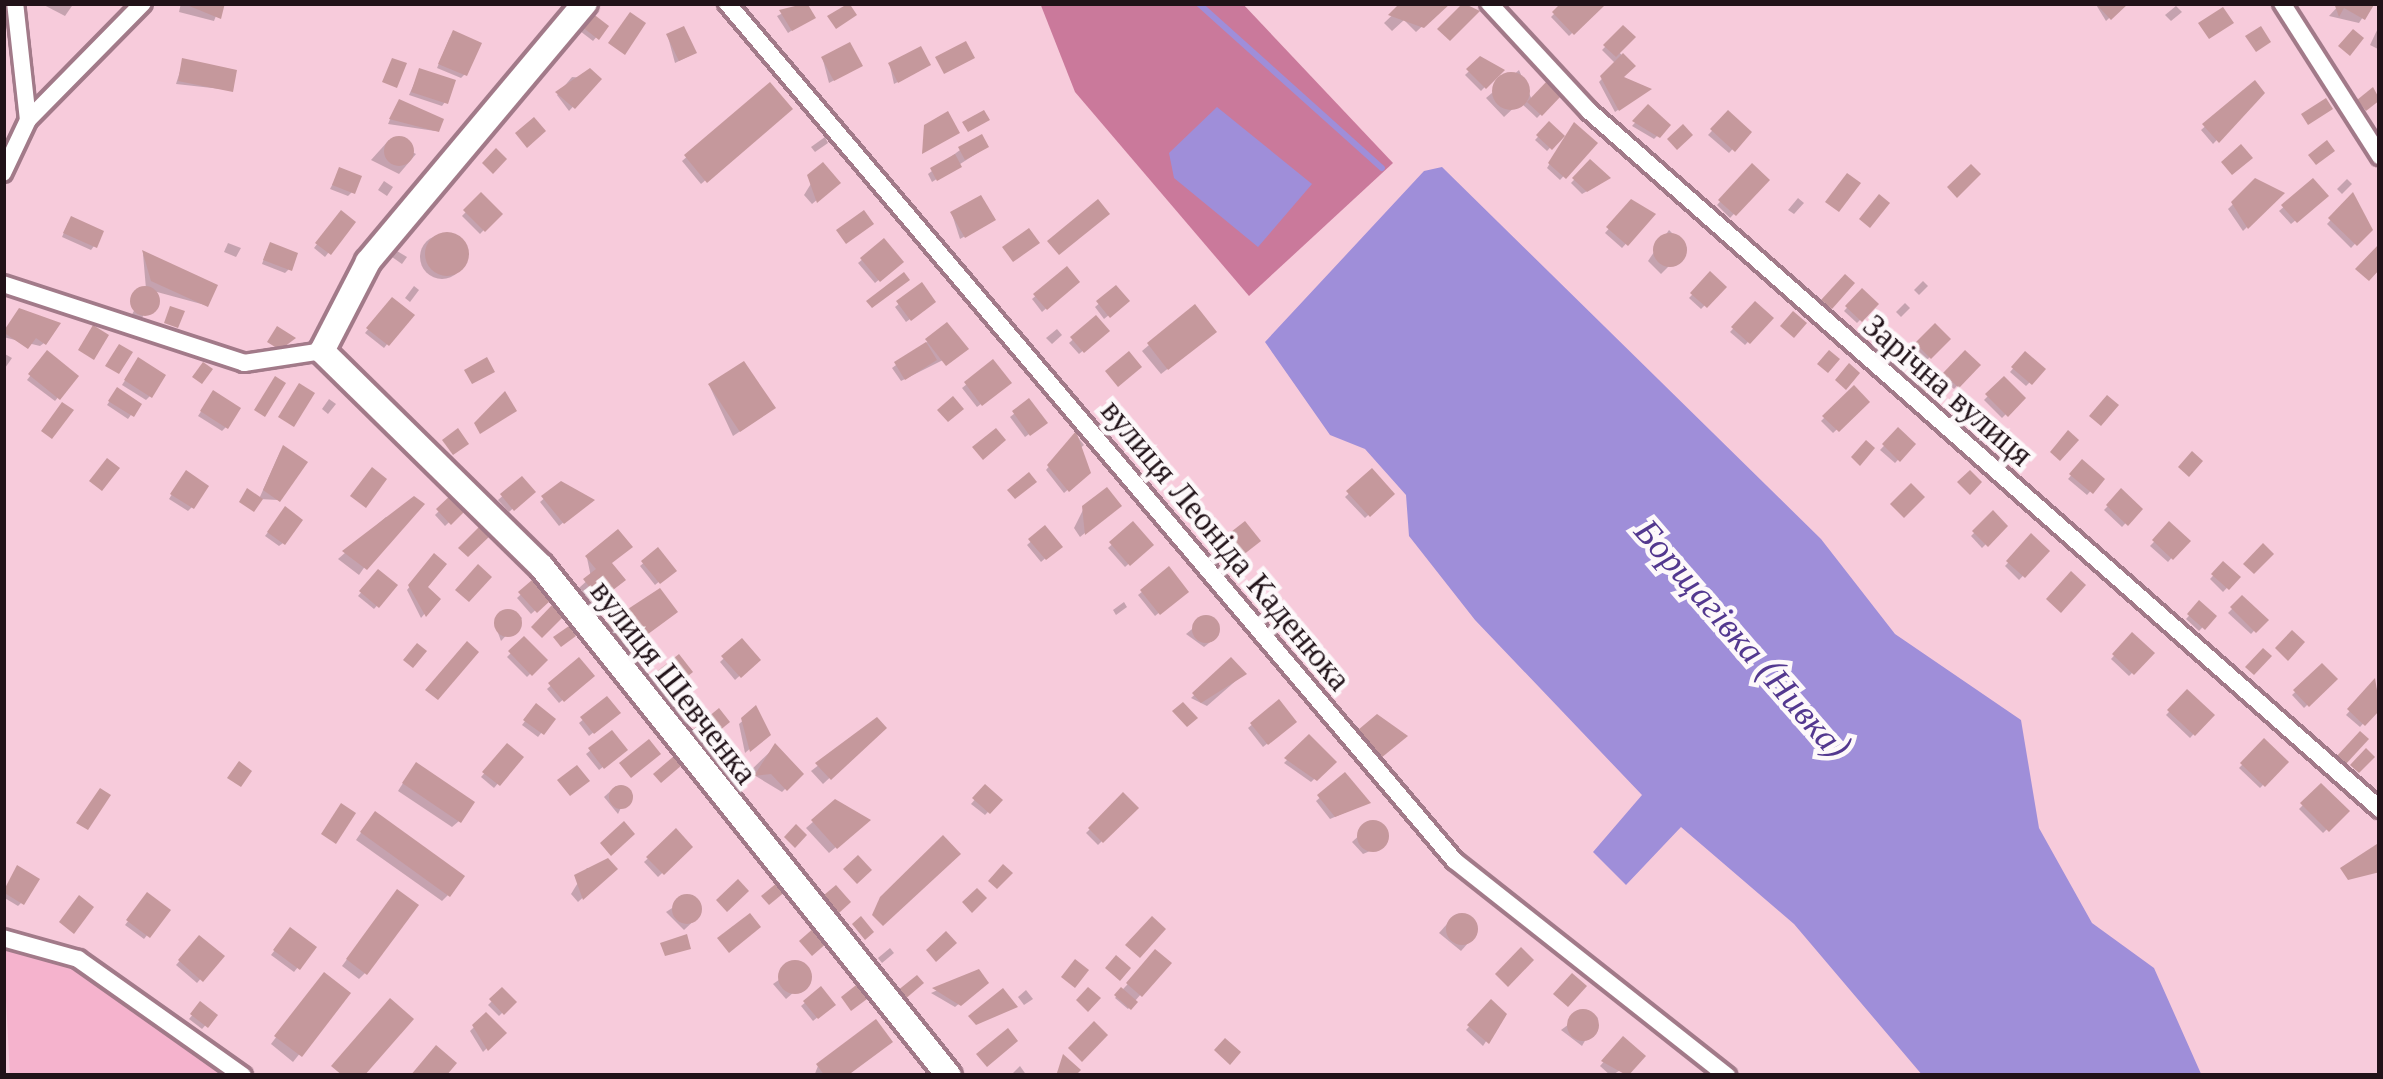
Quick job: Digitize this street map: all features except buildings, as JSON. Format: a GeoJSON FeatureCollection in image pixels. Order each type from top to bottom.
{"type":"FeatureCollection","features":[{"type":"Feature","properties":{"kind":"street"},"geometry":{"type":"LineString","coordinates":[[15,3],[28,120]]}},
{"type":"Feature","properties":{"kind":"street"},"geometry":{"type":"LineString","coordinates":[[3,173],[28,120],[143,3]]}},
{"type":"Feature","properties":{"kind":"street"},"geometry":{"type":"LineString","coordinates":[[3,284],[244,363],[322,351],[368,262],[585,3]]}},
{"type":"Feature","properties":{"kind":"street","name":"вулиця Леоніда Каденюка"},"geometry":{"type":"LineString","coordinates":[[727,3],[1455,861],[1727,1076]]}},
{"type":"Feature","properties":{"kind":"street","name":"Зарічна вулиця"},"geometry":{"type":"LineString","coordinates":[[1489,3],[1589,111],[2380,809]]}},
{"type":"Feature","properties":{"kind":"street"},"geometry":{"type":"LineString","coordinates":[[2282,3],[2380,156]]}},
{"type":"Feature","properties":{"kind":"street","name":"вулиця Шевченка"},"geometry":{"type":"LineString","coordinates":[[322,351],[541,566],[949,1076]]}},
{"type":"Feature","properties":{"kind":"street"},"geometry":{"type":"LineString","coordinates":[[3,938],[78,959],[243,1076]]}},
{"type":"Feature","properties":{"kind":"shaded area"},"geometry":{"type":"Polygon","coordinates":[[[1040,3],[1242,3],[1393,163],[1249,296],[1075,92],[1040,3]]]}},
{"type":"Feature","properties":{"kind":"shaded area"},"geometry":{"type":"Polygon","coordinates":[[[3,942],[57,954],[232,1076],[10,1076],[3,942]]]}},
{"type":"Feature","properties":{"kind":"water"},"geometry":{"type":"Polygon","coordinates":[[[1217,107],[1312,184],[1258,247],[1174,178],[1169,153],[1217,107]]]}},
{"type":"Feature","properties":{"kind":"water"},"geometry":{"type":"Polygon","coordinates":[[[1442,167],[1821,539],[1895,634],[2021,720],[2039,828],[2092,923],[2154,968],[2202,1076],[1923,1076],[1794,924],[1681,827],[1626,885],[1593,852],[1642,795],[1475,620],[1409,536],[1406,495],[1365,449],[1330,435],[1265,342],[1424,171],[1442,167]]]}},
{"type":"Feature","properties":{"kind":"waterway","name":"Борщагівка (Нивка)"},"geometry":{"type":"LineString","coordinates":[[1198,3],[1382,168]]}}]}
